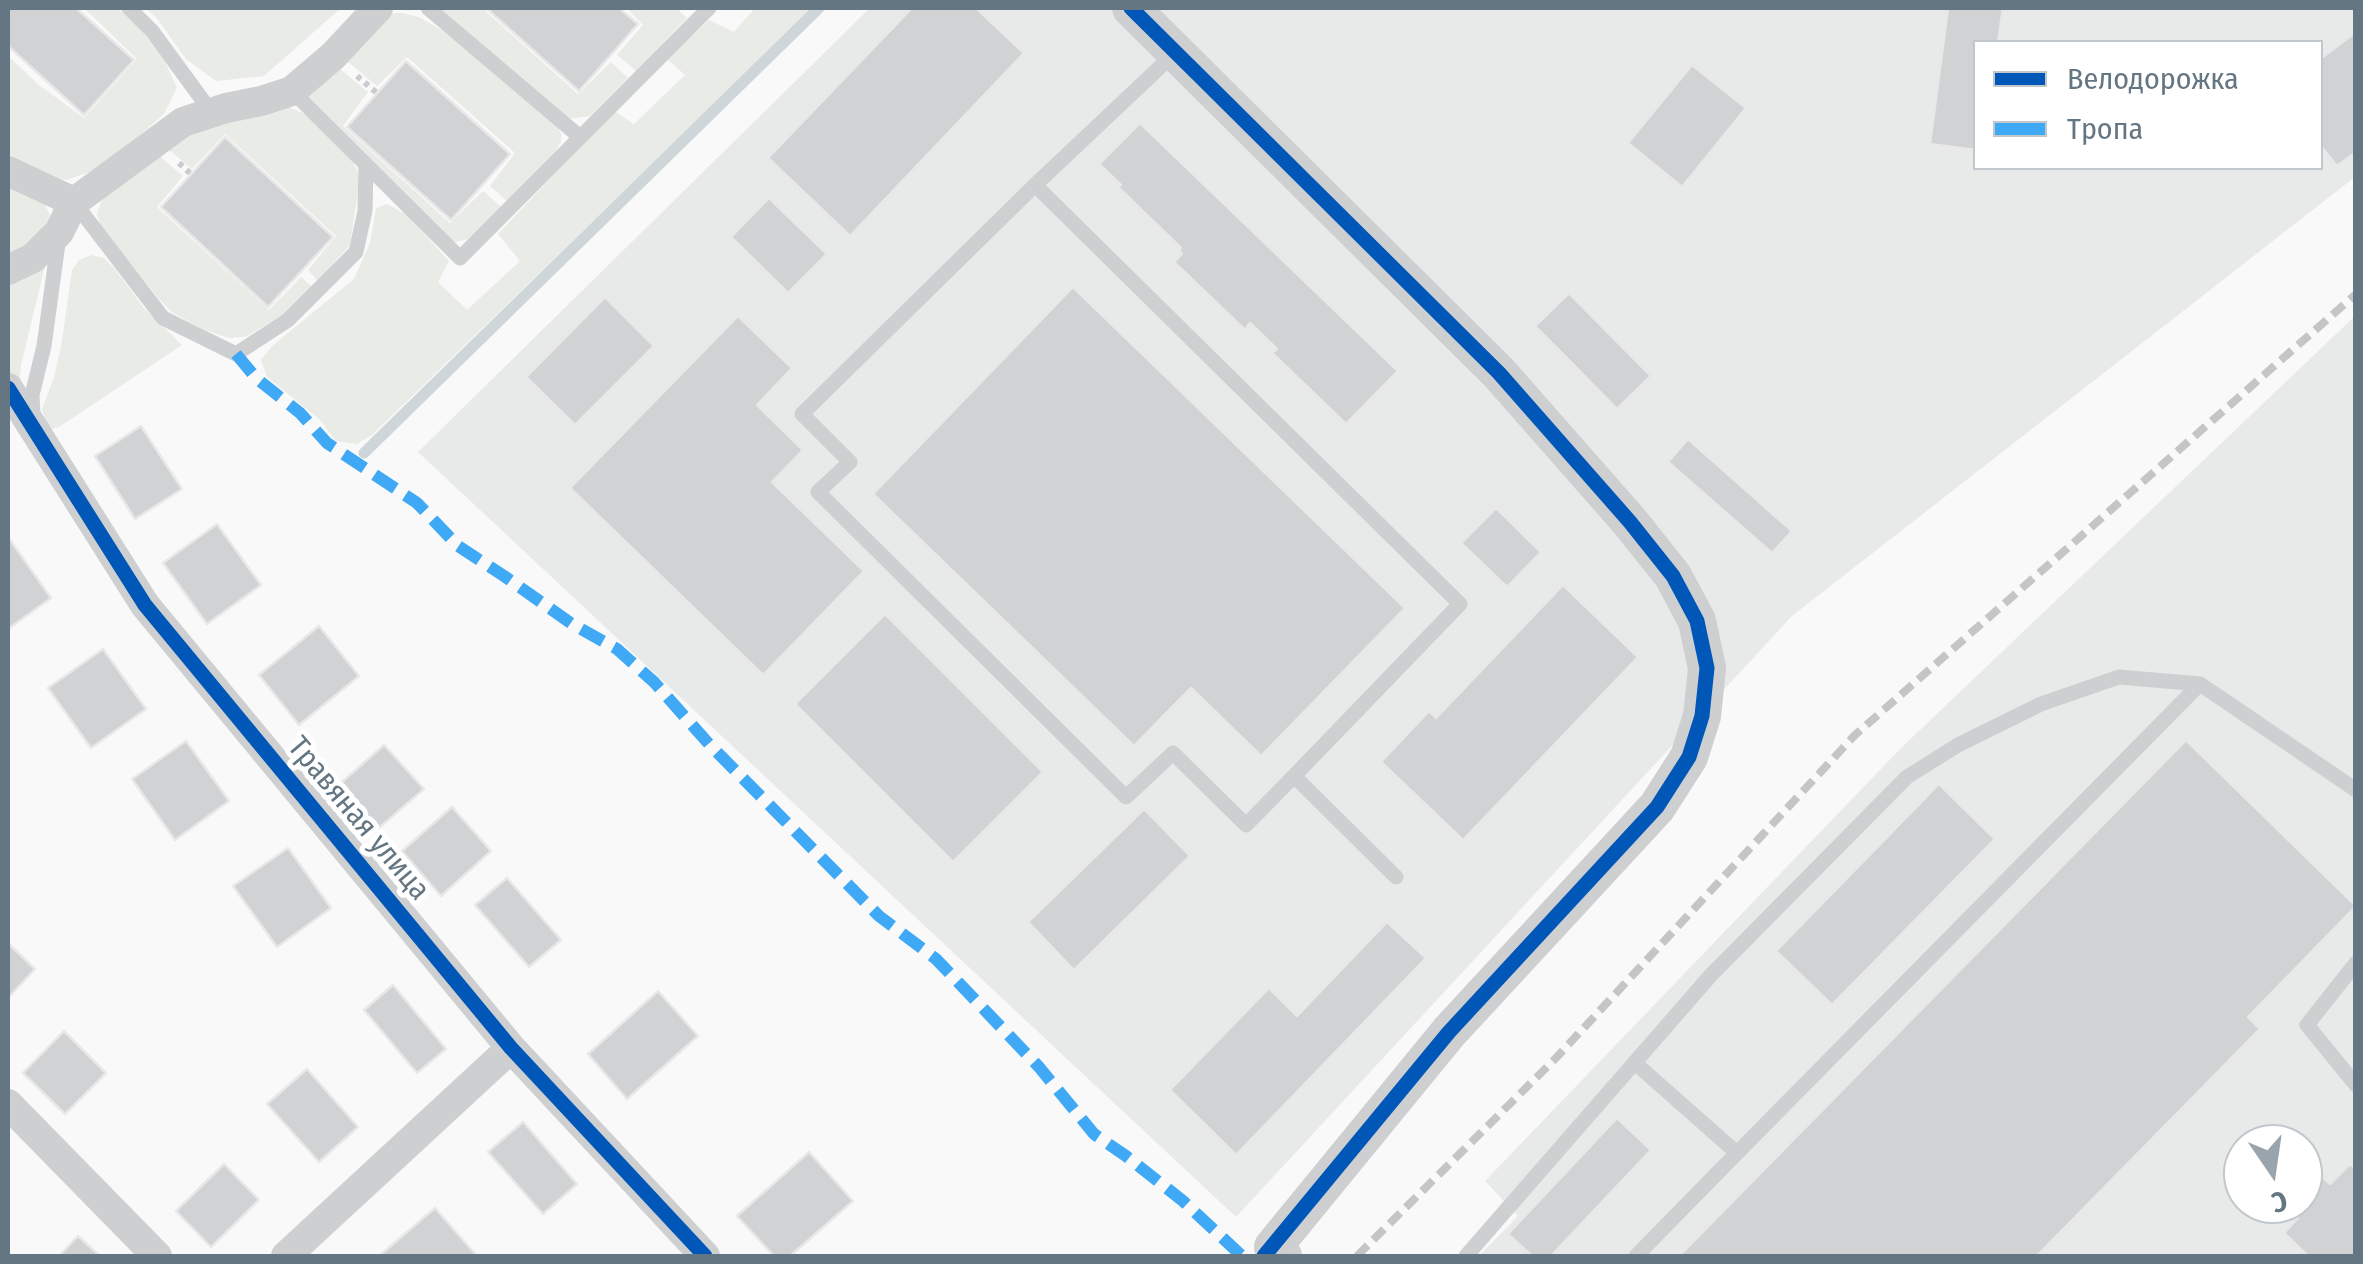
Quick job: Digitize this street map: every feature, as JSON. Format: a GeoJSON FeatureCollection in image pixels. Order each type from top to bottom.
{"type":"FeatureCollection","features":[{"type":"Feature","properties":{"kind":"street"},"geometry":{"type":"LineString","coordinates":[[8,270],[34,258],[59,232],[74,202],[183,122],[292,91],[333,56],[378,8]]}},
{"type":"Feature","properties":{"kind":"street"},"geometry":{"type":"LineString","coordinates":[[1131,8],[1499,373],[1630,522],[1673,576],[1697,621],[1707,668],[1702,716],[1689,757],[1657,807],[1448,1032],[1273,1253]]}},
{"type":"Feature","properties":{"kind":"street"},"geometry":{"type":"LineString","coordinates":[[8,171],[74,202]]}},
{"type":"Feature","properties":{"kind":"street","name":"Травяная улица"},"geometry":{"type":"LineString","coordinates":[[8,388],[145,604],[511,1048],[705,1256]]}},
{"type":"Feature","properties":{"kind":"street"},"geometry":{"type":"LineString","coordinates":[[286,1256],[511,1048]]}},
{"type":"Feature","properties":{"kind":"street"},"geometry":{"type":"LineString","coordinates":[[8,1104],[157,1256]]}},
{"type":"Feature","properties":{"kind":"lane"},"geometry":{"type":"LineString","coordinates":[[129,8],[152,31],[212,113]]}},
{"type":"Feature","properties":{"kind":"lane"},"geometry":{"type":"LineString","coordinates":[[428,8],[580,137]]}},
{"type":"Feature","properties":{"kind":"lane"},"geometry":{"type":"LineString","coordinates":[[292,91],[460,258],[708,8]]}},
{"type":"Feature","properties":{"kind":"lane"},"geometry":{"type":"LineString","coordinates":[[1034,185],[1460,604],[1246,825],[1173,754],[1126,798],[818,492],[850,462],[802,414],[1034,185],[1176,52]]}},
{"type":"Feature","properties":{"kind":"lane"},"geometry":{"type":"LineString","coordinates":[[74,202],[163,318],[236,354],[288,320],[356,252],[365,211],[366,165]]}},
{"type":"Feature","properties":{"kind":"lane"},"geometry":{"type":"LineString","coordinates":[[34,428],[32,395],[44,346],[59,232]]}},
{"type":"Feature","properties":{"kind":"lane"},"geometry":{"type":"LineString","coordinates":[[1466,1256],[1712,976],[1908,777],[1958,745],[2041,704],[2119,677],[2200,684],[2356,790]]}},
{"type":"Feature","properties":{"kind":"lane"},"geometry":{"type":"LineString","coordinates":[[1636,1256],[2200,684]]}},
{"type":"Feature","properties":{"kind":"lane"},"geometry":{"type":"LineString","coordinates":[[1294,776],[1396,877]]}},
{"type":"Feature","properties":{"kind":"lane"},"geometry":{"type":"LineString","coordinates":[[2356,963],[2307,1026],[2356,1085]]}},
{"type":"Feature","properties":{"kind":"lane"},"geometry":{"type":"LineString","coordinates":[[1635,1063],[1737,1153]]}},
{"type":"Feature","properties":{"kind":"shaded area"},"geometry":{"type":"Polygon","coordinates":[[[84,8],[118,8],[165,62],[177,88],[164,114],[139,136],[92,171],[66,180],[34,172],[12,157],[8,148],[8,56],[84,118],[137,59],[84,8]]]}},
{"type":"Feature","properties":{"kind":"shaded area"},"geometry":{"type":"Polygon","coordinates":[[[145,8],[341,8],[264,76],[216,81],[186,59],[145,8]]]}},
{"type":"Feature","properties":{"kind":"shaded area"},"geometry":{"type":"Polygon","coordinates":[[[435,8],[482,8],[578,94],[611,62],[628,78],[590,116],[570,119],[435,8]]]}},
{"type":"Feature","properties":{"kind":"shaded area"},"geometry":{"type":"Polygon","coordinates":[[[627,8],[676,8],[687,18],[636,71],[617,55],[643,25],[627,8]]]}},
{"type":"Feature","properties":{"kind":"shaded area"},"geometry":{"type":"Polygon","coordinates":[[[755,8],[813,8],[372,435],[357,444],[336,441],[319,419],[267,377],[261,360],[272,346],[354,279],[370,243],[376,208],[387,204],[407,215],[449,261],[438,282],[467,310],[520,261],[498,234],[614,111],[634,124],[685,75],[667,59],[709,20],[734,32],[755,8]]]}},
{"type":"Feature","properties":{"kind":"shaded area"},"geometry":{"type":"Polygon","coordinates":[[[870,8],[2355,8],[2355,177],[1792,616],[1236,1217],[418,452],[870,8]]]}},
{"type":"Feature","properties":{"kind":"shaded area"},"geometry":{"type":"Polygon","coordinates":[[[387,13],[419,17],[445,32],[561,133],[555,152],[508,202],[490,186],[515,153],[407,57],[377,86],[342,57],[387,13]]]}},
{"type":"Feature","properties":{"kind":"shaded area"},"geometry":{"type":"Polygon","coordinates":[[[334,64],[368,92],[343,126],[450,223],[483,191],[501,207],[468,239],[455,242],[447,237],[308,98],[310,90],[334,64]]]}},
{"type":"Feature","properties":{"kind":"shaded area"},"geometry":{"type":"Polygon","coordinates":[[[282,104],[310,116],[350,157],[358,172],[350,245],[318,281],[308,270],[336,236],[225,134],[192,169],[163,145],[183,129],[282,104]]]}},
{"type":"Feature","properties":{"kind":"shaded area"},"geometry":{"type":"Polygon","coordinates":[[[156,153],[183,176],[157,207],[269,310],[301,277],[312,287],[287,312],[245,337],[229,338],[173,313],[159,299],[101,227],[97,214],[112,187],[156,153]]]}},
{"type":"Feature","properties":{"kind":"shaded area"},"geometry":{"type":"Polygon","coordinates":[[[8,184],[42,200],[50,215],[36,244],[8,263],[8,184]]]}},
{"type":"Feature","properties":{"kind":"shaded area"},"geometry":{"type":"Polygon","coordinates":[[[91,255],[104,258],[143,307],[182,345],[59,427],[48,430],[42,409],[61,347],[72,270],[79,260],[91,255]]]}},
{"type":"Feature","properties":{"kind":"shaded area"},"geometry":{"type":"Polygon","coordinates":[[[45,266],[19,387],[8,374],[8,279],[45,266]]]}},
{"type":"Feature","properties":{"kind":"shaded area"},"geometry":{"type":"Polygon","coordinates":[[[2355,316],[2355,1256],[1479,1256],[1518,1216],[1485,1181],[1901,748],[2355,316]]]}},
{"type":"Feature","properties":{"kind":"building"},"geometry":{"type":"Polygon","coordinates":[[[8,8],[76,8],[134,60],[84,115],[8,46],[8,8]]]}},
{"type":"Feature","properties":{"kind":"building"},"geometry":{"type":"Polygon","coordinates":[[[486,8],[619,8],[638,24],[579,91],[486,8]]]}},
{"type":"Feature","properties":{"kind":"building"},"geometry":{"type":"Polygon","coordinates":[[[912,8],[976,8],[1024,53],[850,236],[768,158],[912,8]]]}},
{"type":"Feature","properties":{"kind":"building"},"geometry":{"type":"Polygon","coordinates":[[[1948,8],[2003,8],[1998,40],[1973,40],[1973,150],[1930,144],[1948,8]]]}},
{"type":"Feature","properties":{"kind":"building"},"geometry":{"type":"Polygon","coordinates":[[[2356,32],[2356,152],[2337,166],[2323,149],[2323,57],[2356,32]]]}},
{"type":"Feature","properties":{"kind":"building"},"geometry":{"type":"Polygon","coordinates":[[[406,61],[510,154],[451,220],[347,127],[406,61]]]}},
{"type":"Feature","properties":{"kind":"building"},"geometry":{"type":"Polygon","coordinates":[[[1692,65],[1746,108],[1682,187],[1628,143],[1692,65]]]}},
{"type":"Feature","properties":{"kind":"building"},"geometry":{"type":"Polygon","coordinates":[[[1140,123],[1398,371],[1346,424],[1272,353],[1277,349],[1250,323],[1245,330],[1174,262],[1182,254],[1181,248],[1099,164],[1140,123]]]}},
{"type":"Feature","properties":{"kind":"building"},"geometry":{"type":"Polygon","coordinates":[[[225,137],[333,237],[268,307],[161,207],[225,137]]]}},
{"type":"Feature","properties":{"kind":"building"},"geometry":{"type":"Polygon","coordinates":[[[769,198],[827,254],[788,293],[731,237],[769,198]]]}},
{"type":"Feature","properties":{"kind":"building"},"geometry":{"type":"Polygon","coordinates":[[[1073,287],[1405,608],[1261,756],[1191,688],[1134,746],[873,494],[1073,287]]]}},
{"type":"Feature","properties":{"kind":"building"},"geometry":{"type":"Polygon","coordinates":[[[1569,293],[1651,376],[1617,409],[1535,326],[1569,293]]]}},
{"type":"Feature","properties":{"kind":"building"},"geometry":{"type":"Polygon","coordinates":[[[605,297],[654,346],[575,425],[526,377],[605,297]]]}},
{"type":"Feature","properties":{"kind":"building"},"geometry":{"type":"Polygon","coordinates":[[[738,316],[792,368],[757,405],[803,450],[772,482],[864,571],[763,675],[570,488],[738,316]]]}},
{"type":"Feature","properties":{"kind":"building"},"geometry":{"type":"Polygon","coordinates":[[[141,426],[182,489],[135,519],[95,456],[141,426]]]}},
{"type":"Feature","properties":{"kind":"building"},"geometry":{"type":"Polygon","coordinates":[[[1688,439],[1792,531],[1772,553],[1668,462],[1688,439]]]}},
{"type":"Feature","properties":{"kind":"building"},"geometry":{"type":"Polygon","coordinates":[[[1496,508],[1541,552],[1507,587],[1461,543],[1496,508]]]}},
{"type":"Feature","properties":{"kind":"building"},"geometry":{"type":"Polygon","coordinates":[[[217,524],[261,585],[207,624],[163,563],[217,524]]]}},
{"type":"Feature","properties":{"kind":"building"},"geometry":{"type":"Polygon","coordinates":[[[8,537],[51,598],[8,629],[8,537]]]}},
{"type":"Feature","properties":{"kind":"building"},"geometry":{"type":"Polygon","coordinates":[[[1563,585],[1638,657],[1463,840],[1381,762],[1429,711],[1436,718],[1563,585]]]}},
{"type":"Feature","properties":{"kind":"building"},"geometry":{"type":"Polygon","coordinates":[[[885,614],[1043,772],[953,862],[795,704],[885,614]]]}},
{"type":"Feature","properties":{"kind":"building"},"geometry":{"type":"Polygon","coordinates":[[[319,626],[359,676],[299,725],[259,675],[319,626]]]}},
{"type":"Feature","properties":{"kind":"building"},"geometry":{"type":"Polygon","coordinates":[[[103,649],[146,709],[91,748],[48,688],[103,649]]]}},
{"type":"Feature","properties":{"kind":"building"},"geometry":{"type":"Polygon","coordinates":[[[2186,740],[2356,906],[2248,1017],[2260,1029],[2037,1256],[1679,1256],[2186,740]]]}},
{"type":"Feature","properties":{"kind":"building"},"geometry":{"type":"Polygon","coordinates":[[[186,741],[229,801],[175,840],[132,779],[186,741]]]}},
{"type":"Feature","properties":{"kind":"building"},"geometry":{"type":"Polygon","coordinates":[[[384,745],[424,789],[373,833],[334,789],[384,745]]]}},
{"type":"Feature","properties":{"kind":"building"},"geometry":{"type":"Polygon","coordinates":[[[1939,784],[1995,839],[1832,1005],[1776,951],[1939,784]]]}},
{"type":"Feature","properties":{"kind":"building"},"geometry":{"type":"Polygon","coordinates":[[[452,807],[491,851],[441,896],[402,851],[452,807]]]}},
{"type":"Feature","properties":{"kind":"building"},"geometry":{"type":"Polygon","coordinates":[[[1144,809],[1190,856],[1074,970],[1028,922],[1144,809]]]}},
{"type":"Feature","properties":{"kind":"building"},"geometry":{"type":"Polygon","coordinates":[[[288,848],[331,908],[277,947],[233,886],[288,848]]]}},
{"type":"Feature","properties":{"kind":"building"},"geometry":{"type":"Polygon","coordinates":[[[507,878],[561,940],[529,967],[475,905],[507,878]]]}},
{"type":"Feature","properties":{"kind":"building"},"geometry":{"type":"Polygon","coordinates":[[[1387,922],[1426,958],[1236,1155],[1170,1090],[1269,988],[1297,1016],[1387,922]]]}},
{"type":"Feature","properties":{"kind":"building"},"geometry":{"type":"Polygon","coordinates":[[[8,945],[35,969],[8,998],[8,945]]]}},
{"type":"Feature","properties":{"kind":"building"},"geometry":{"type":"Polygon","coordinates":[[[393,985],[446,1049],[417,1073],[364,1010],[393,985]]]}},
{"type":"Feature","properties":{"kind":"building"},"geometry":{"type":"Polygon","coordinates":[[[658,991],[698,1036],[627,1099],[588,1054],[658,991]]]}},
{"type":"Feature","properties":{"kind":"building"},"geometry":{"type":"Polygon","coordinates":[[[64,1031],[106,1073],[65,1114],[23,1073],[64,1031]]]}},
{"type":"Feature","properties":{"kind":"building"},"geometry":{"type":"Polygon","coordinates":[[[307,1069],[358,1127],[319,1162],[267,1104],[307,1069]]]}},
{"type":"Feature","properties":{"kind":"building"},"geometry":{"type":"Polygon","coordinates":[[[1617,1118],[1651,1150],[1551,1256],[1532,1256],[1508,1234],[1617,1118]]]}},
{"type":"Feature","properties":{"kind":"building"},"geometry":{"type":"Polygon","coordinates":[[[523,1122],[577,1184],[543,1214],[488,1152],[523,1122]]]}},
{"type":"Feature","properties":{"kind":"building"},"geometry":{"type":"Polygon","coordinates":[[[809,1152],[853,1201],[790,1256],[774,1256],[737,1216],[809,1152]]]}},
{"type":"Feature","properties":{"kind":"building"},"geometry":{"type":"Polygon","coordinates":[[[224,1164],[259,1200],[211,1247],[176,1211],[224,1164]]]}},
{"type":"Feature","properties":{"kind":"building"},"geometry":{"type":"Polygon","coordinates":[[[2350,1164],[2356,1169],[2356,1256],[2308,1256],[2284,1233],[2292,1224],[2323,1224],[2323,1178],[2330,1184],[2350,1164]]]}},
{"type":"Feature","properties":{"kind":"building"},"geometry":{"type":"Polygon","coordinates":[[[435,1208],[477,1256],[379,1256],[435,1208]]]}},
{"type":"Feature","properties":{"kind":"building"},"geometry":{"type":"Polygon","coordinates":[[[78,1236],[100,1256],[59,1256],[78,1236]]]}},
{"type":"Feature","properties":{"kind":"waterway"},"geometry":{"type":"LineString","coordinates":[[364,453],[819,8]]}},
{"type":"Feature","properties":{"kind":"railway"},"geometry":{"type":"LineString","coordinates":[[1357,1256],[1555,1059],[1854,736],[2356,294]]}},
{"type":"Feature","properties":{"kind":"marked path"},"geometry":{"type":"LineString","coordinates":[[236,354],[256,378],[300,413],[327,443],[417,503],[458,546],[572,624],[617,649],[654,682],[709,744],[879,916],[936,959],[1039,1067],[1094,1134],[1183,1201],[1242,1256]]}},
{"type":"Feature","properties":{"kind":"cycle path"},"geometry":{"type":"LineString","coordinates":[[1131,8],[1499,373],[1630,522],[1673,576],[1697,621],[1707,668],[1702,716],[1689,757],[1657,807],[1449,1032],[1264,1256]]}},
{"type":"Feature","properties":{"kind":"cycle path"},"geometry":{"type":"LineString","coordinates":[[8,388],[145,605],[511,1048],[705,1256]]}}]}
